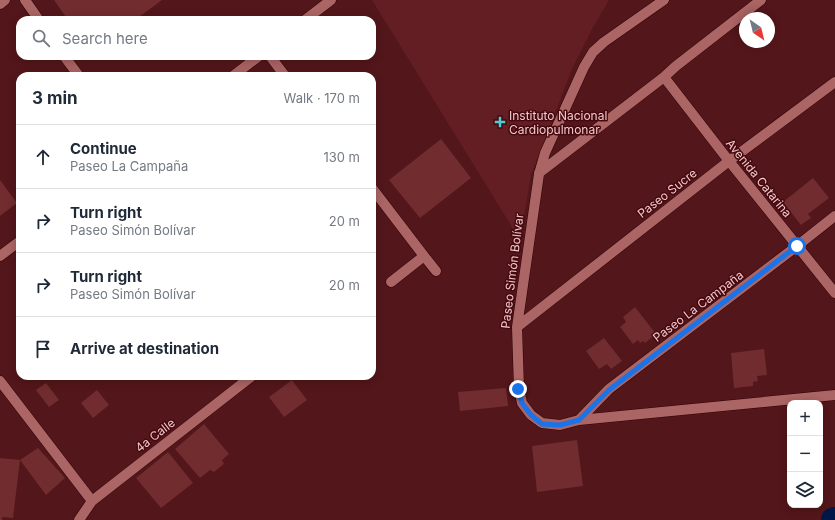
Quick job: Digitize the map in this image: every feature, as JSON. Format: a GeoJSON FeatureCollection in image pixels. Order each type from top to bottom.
{"type":"FeatureCollection","features":[{"type":"Feature","properties":{"kind":"street"},"geometry":{"type":"LineString","coordinates":[[0,4],[5,0]]}},
{"type":"Feature","properties":{"kind":"street"},"geometry":{"type":"LineString","coordinates":[[25,0],[36,16]]}},
{"type":"Feature","properties":{"kind":"street"},"geometry":{"type":"LineString","coordinates":[[310,16],[330,0]]}},
{"type":"Feature","properties":{"kind":"street","name":"Paseo Simón Bolívar"},"geometry":{"type":"LineString","coordinates":[[664,0],[604,42],[593,52],[584,67],[545,153],[538,174],[517,327],[518,389],[522,403],[531,415],[542,424],[560,425],[579,420],[835,395]]}},
{"type":"Feature","properties":{"kind":"street"},"geometry":{"type":"LineString","coordinates":[[538,174],[761,0]]}},
{"type":"Feature","properties":{"kind":"street"},"geometry":{"type":"LineString","coordinates":[[67,60],[76,72]]}},
{"type":"Feature","properties":{"kind":"street"},"geometry":{"type":"LineString","coordinates":[[238,72],[254,60]]}},
{"type":"Feature","properties":{"kind":"street"},"geometry":{"type":"LineString","coordinates":[[273,60],[282,72]]}},
{"type":"Feature","properties":{"kind":"street","name":"Avenida Catarina"},"geometry":{"type":"LineString","coordinates":[[664,77],[835,293]]}},
{"type":"Feature","properties":{"kind":"street","name":"Paseo Sucre"},"geometry":{"type":"LineString","coordinates":[[517,327],[729,161],[835,82]]}},
{"type":"Feature","properties":{"kind":"street"},"geometry":{"type":"LineString","coordinates":[[376,193],[436,271]]}},
{"type":"Feature","properties":{"kind":"street","name":"Paseo La Campaña"},"geometry":{"type":"LineString","coordinates":[[579,420],[609,390],[835,216]]}},
{"type":"Feature","properties":{"kind":"street"},"geometry":{"type":"LineString","coordinates":[[0,256],[16,243]]}},
{"type":"Feature","properties":{"kind":"street"},"geometry":{"type":"LineString","coordinates":[[391,282],[424,256]]}},
{"type":"Feature","properties":{"kind":"street","name":"4a Calle"},"geometry":{"type":"LineString","coordinates":[[79,520],[92,501],[247,380]]}},
{"type":"Feature","properties":{"kind":"street"},"geometry":{"type":"LineString","coordinates":[[0,381],[92,501]]}},
{"type":"Feature","properties":{"kind":"shaded area","name":"Instituto Nacional Cardiopulmonar"},"geometry":{"type":"Polygon","coordinates":[[[372,0],[609,0],[591,31],[572,69],[531,175],[520,240],[372,0]]]}},
{"type":"Feature","properties":{"kind":"building"},"geometry":{"type":"Polygon","coordinates":[[[54,0],[162,0],[140,16],[65,16],[54,0]]]}},
{"type":"Feature","properties":{"kind":"building"},"geometry":{"type":"Polygon","coordinates":[[[441,139],[471,178],[420,218],[389,180],[441,139]]]}},
{"type":"Feature","properties":{"kind":"building"},"geometry":{"type":"Polygon","coordinates":[[[813,178],[829,198],[808,214],[811,218],[801,225],[783,202],[813,178]]]}},
{"type":"Feature","properties":{"kind":"building"},"geometry":{"type":"Polygon","coordinates":[[[0,180],[16,204],[0,216],[0,180]]]}},
{"type":"Feature","properties":{"kind":"building"},"geometry":{"type":"Polygon","coordinates":[[[635,307],[656,334],[645,343],[643,341],[640,343],[638,340],[633,344],[620,327],[626,322],[623,317],[635,307]]]}},
{"type":"Feature","properties":{"kind":"building"},"geometry":{"type":"Polygon","coordinates":[[[604,338],[622,361],[611,369],[607,364],[599,369],[586,351],[604,338]]]}},
{"type":"Feature","properties":{"kind":"building"},"geometry":{"type":"Polygon","coordinates":[[[764,349],[767,375],[757,376],[758,381],[753,382],[753,386],[734,388],[731,353],[764,349]]]}},
{"type":"Feature","properties":{"kind":"building"},"geometry":{"type":"Polygon","coordinates":[[[292,380],[307,400],[284,417],[269,397],[292,380]]]}},
{"type":"Feature","properties":{"kind":"building"},"geometry":{"type":"Polygon","coordinates":[[[46,383],[59,400],[49,407],[36,390],[46,383]]]}},
{"type":"Feature","properties":{"kind":"building"},"geometry":{"type":"Polygon","coordinates":[[[506,388],[508,406],[460,411],[458,392],[506,388]]]}},
{"type":"Feature","properties":{"kind":"building"},"geometry":{"type":"Polygon","coordinates":[[[97,390],[109,405],[93,418],[81,403],[97,390]]]}},
{"type":"Feature","properties":{"kind":"building"},"geometry":{"type":"Polygon","coordinates":[[[204,424],[229,454],[222,460],[224,464],[214,472],[210,470],[200,478],[175,449],[204,424]]]}},
{"type":"Feature","properties":{"kind":"building"},"geometry":{"type":"Polygon","coordinates":[[[577,440],[583,486],[537,492],[532,446],[577,440]]]}},
{"type":"Feature","properties":{"kind":"building"},"geometry":{"type":"Polygon","coordinates":[[[38,448],[65,478],[46,495],[20,460],[38,448]]]}},
{"type":"Feature","properties":{"kind":"building"},"geometry":{"type":"Polygon","coordinates":[[[168,452],[193,483],[161,508],[136,478],[168,452]]]}},
{"type":"Feature","properties":{"kind":"building"},"geometry":{"type":"Polygon","coordinates":[[[0,458],[20,460],[13,518],[2,517],[2,520],[0,520],[0,458]]]}},
{"type":"Feature","properties":{"kind":"place","name":"Instituto Nacional Cardiopulmonar"},"geometry":{"type":"Point","coordinates":[500,122]}},
{"type":"Feature","properties":{"kind":"route"},"geometry":{"type":"LineString","coordinates":[[518,389],[522,403],[531,415],[542,424],[560,425],[579,420],[609,390],[797,246]]}}]}
